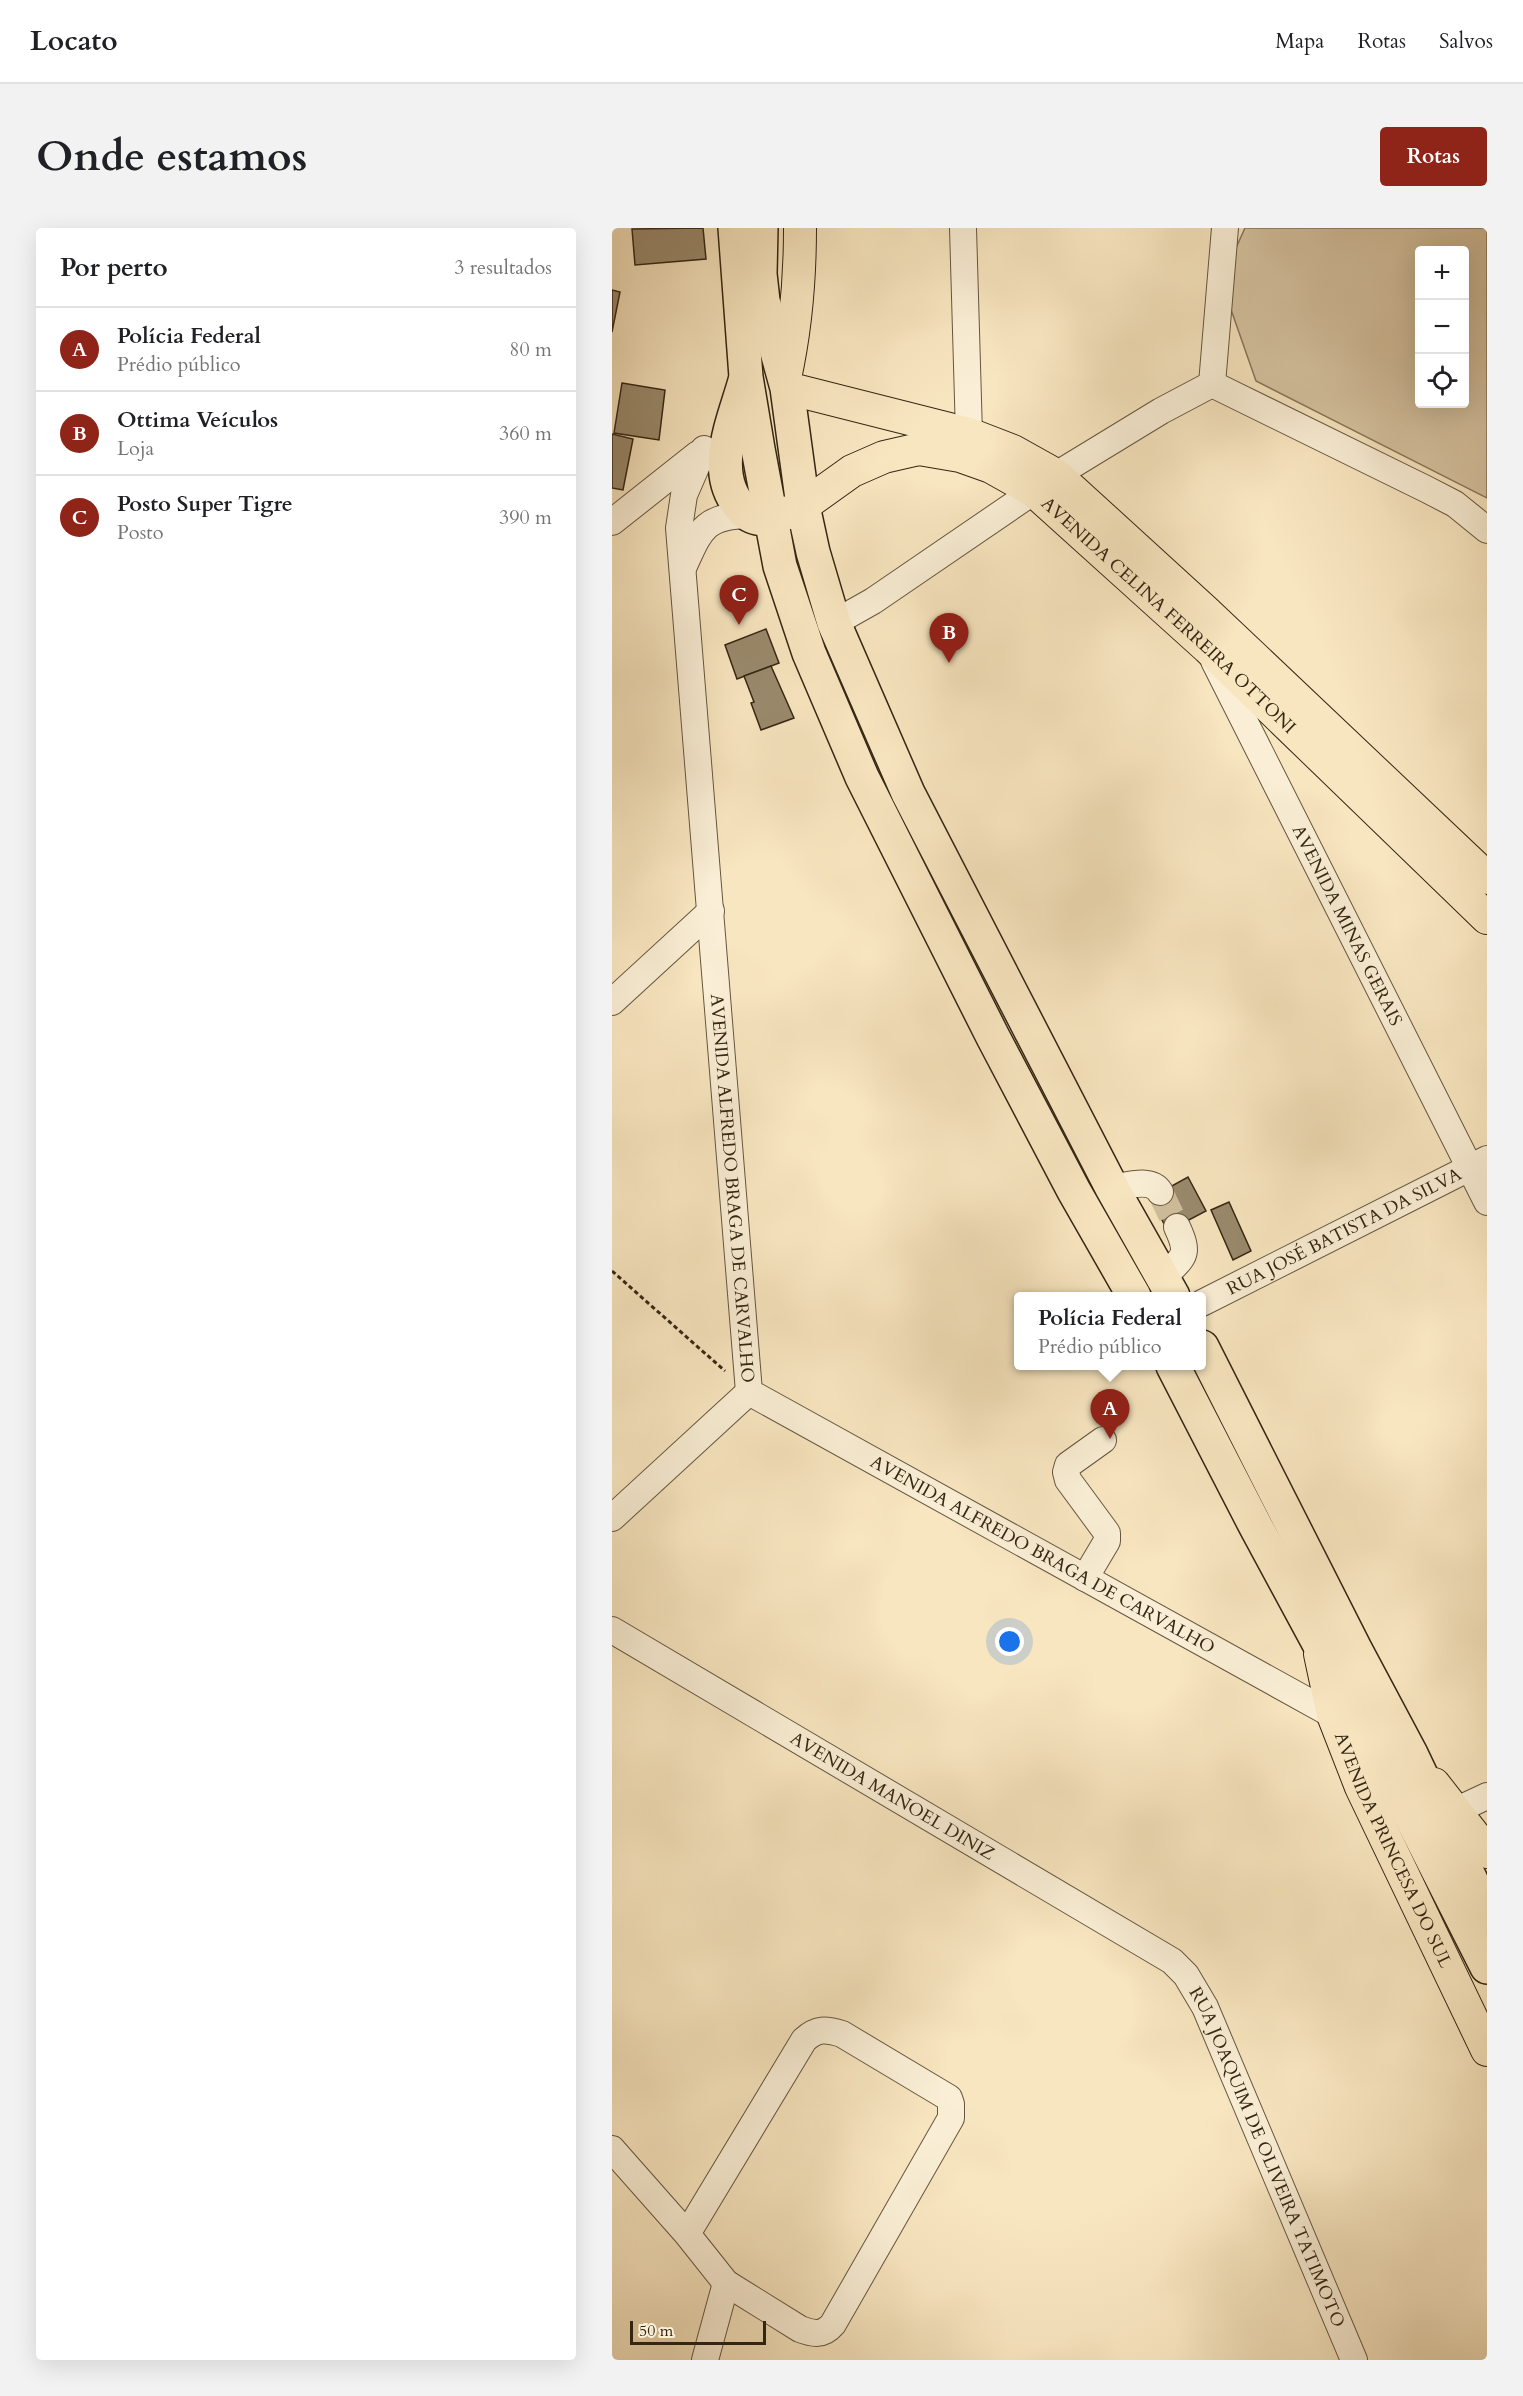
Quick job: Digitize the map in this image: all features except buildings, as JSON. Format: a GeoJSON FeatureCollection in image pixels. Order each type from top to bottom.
{"type":"FeatureCollection","features":[{"type":"Feature","properties":{"kind":"highway"},"geometry":{"type":"LineString","coordinates":[[735,228],[759,517],[780,566],[809,653],[862,777],[993,1037],[1074,1191],[1132,1292]]}},
{"type":"Feature","properties":{"kind":"highway"},"geometry":{"type":"LineString","coordinates":[[761,228],[760,274],[763,301],[786,383],[803,506],[813,552],[834,623],[908,793],[1112,1188],[1168,1287]]}},
{"type":"Feature","properties":{"kind":"highway"},"geometry":{"type":"LineString","coordinates":[[746,376],[730,426],[726,455],[727,475],[738,504],[759,517],[803,506]]}},
{"type":"Feature","properties":{"kind":"highway"},"geometry":{"type":"LineString","coordinates":[[1206,1355],[1355,1649],[1411,1754],[1487,1914]]}},
{"type":"Feature","properties":{"kind":"highway"},"geometry":{"type":"LineString","coordinates":[[1176,1370],[1384,1764],[1487,1966]]}},
{"type":"Feature","properties":{"kind":"main road"},"geometry":{"type":"LineString","coordinates":[[786,383],[796,318],[800,273],[800,228]]}},
{"type":"Feature","properties":{"kind":"main road","name":"AVENIDA CELINA FERREIRA OTTONI"},"geometry":{"type":"LineString","coordinates":[[786,383],[969,434],[1013,451],[1208,648],[1487,918]]}},
{"type":"Feature","properties":{"kind":"main road","name":"AVENIDA CELINA FERREIRA OTTONI"},"geometry":{"type":"LineString","coordinates":[[803,506],[852,471],[884,457],[919,449],[960,456],[1045,483],[1204,610],[1487,878]]}},
{"type":"Feature","properties":{"kind":"main road","name":"AVENIDA PRINCESA DO SUL"},"geometry":{"type":"LineString","coordinates":[[1318,1643],[1333,1715],[1360,1787],[1487,2050]]}},
{"type":"Feature","properties":{"kind":"main road"},"geometry":{"type":"LineString","coordinates":[[1411,1754],[1487,1852]]}},
{"type":"Feature","properties":{"kind":"street"},"geometry":{"type":"LineString","coordinates":[[963,228],[969,434]]}},
{"type":"Feature","properties":{"kind":"street"},"geometry":{"type":"LineString","coordinates":[[1212,384],[1226,228]]}},
{"type":"Feature","properties":{"kind":"street"},"geometry":{"type":"LineString","coordinates":[[834,623],[873,601],[1045,483],[1161,411],[1212,384]]}},
{"type":"Feature","properties":{"kind":"street"},"geometry":{"type":"LineString","coordinates":[[1212,384],[1455,504],[1487,530]]}},
{"type":"Feature","properties":{"kind":"street"},"geometry":{"type":"LineString","coordinates":[[612,522],[730,426]]}},
{"type":"Feature","properties":{"kind":"street","name":"AVENIDA ALFREDO BRAGA DE CARVALHO"},"geometry":{"type":"LineString","coordinates":[[704,449],[689,479],[680,510],[679,528],[749,1392],[1333,1715]]}},
{"type":"Feature","properties":{"kind":"street","name":"AVENIDA ALFREDO BRAGA DE CARVALHO"},"geometry":{"type":"LineString","coordinates":[[683,569],[695,541],[705,527],[716,519],[727,515],[759,517]]}},
{"type":"Feature","properties":{"kind":"street","name":"AVENIDA MINAS GERAIS"},"geometry":{"type":"LineString","coordinates":[[1208,648],[1478,1164],[1487,1202]]}},
{"type":"Feature","properties":{"kind":"street"},"geometry":{"type":"LineString","coordinates":[[612,1002],[711,911]]}},
{"type":"Feature","properties":{"kind":"street","name":"RUA JOSÉ BATISTA DA SILVA"},"geometry":{"type":"LineString","coordinates":[[1206,1301],[1478,1164]]}},
{"type":"Feature","properties":{"kind":"street"},"geometry":{"type":"LineString","coordinates":[[1112,1188],[1150,1183],[1160,1192]]}},
{"type":"Feature","properties":{"kind":"street"},"geometry":{"type":"LineString","coordinates":[[1168,1287],[1184,1255],[1185,1243],[1178,1227]]}},
{"type":"Feature","properties":{"kind":"street"},"geometry":{"type":"LineString","coordinates":[[612,1518],[749,1392]]}},
{"type":"Feature","properties":{"kind":"street"},"geometry":{"type":"LineString","coordinates":[[1085,1578],[1107,1541],[1107,1533],[1068,1480],[1066,1472],[1068,1465],[1103,1440]]}},
{"type":"Feature","properties":{"kind":"street","name":"AVENIDA MANOEL DINIZ"},"geometry":{"type":"LineString","coordinates":[[612,1630],[1172,1961]]}},
{"type":"Feature","properties":{"kind":"street"},"geometry":{"type":"LineString","coordinates":[[1455,1811],[1487,1796]]}},
{"type":"Feature","properties":{"kind":"street","name":"RUA JOAQUIM DE OLIVEIRA TATIMOTO"},"geometry":{"type":"LineString","coordinates":[[1172,1961],[1197,1989],[1354,2360]]}},
{"type":"Feature","properties":{"kind":"street"},"geometry":{"type":"LineString","coordinates":[[612,2149],[687,2234],[726,2283],[800,2329],[819,2333],[827,2331],[833,2324],[951,2118],[951,2104],[942,2093],[842,2034],[827,2029],[813,2031],[804,2040],[687,2234]]}},
{"type":"Feature","properties":{"kind":"street"},"geometry":{"type":"LineString","coordinates":[[705,2360],[726,2283]]}},
{"type":"Feature","properties":{"kind":"path"},"geometry":{"type":"LineString","coordinates":[[612,1271],[749,1392]]}},
{"type":"Feature","properties":{"kind":"shaded area"},"geometry":{"type":"Polygon","coordinates":[[[1245,228],[1487,228],[1487,498],[1256,381],[1221,281],[1245,228]]]}},
{"type":"Feature","properties":{"kind":"tunnel"},"geometry":{"type":"LineString","coordinates":[[1160,1192],[1177,1227]]}},
{"type":"Feature","properties":{"kind":"place","name":"Posto Super Tigre"},"geometry":{"type":"Point","coordinates":[739,625]}},
{"type":"Feature","properties":{"kind":"place","name":"Ottima Veículos"},"geometry":{"type":"Point","coordinates":[949,663]}},
{"type":"Feature","properties":{"kind":"place","name":"Polícia Federal"},"geometry":{"type":"Point","coordinates":[1110,1439]}}]}
